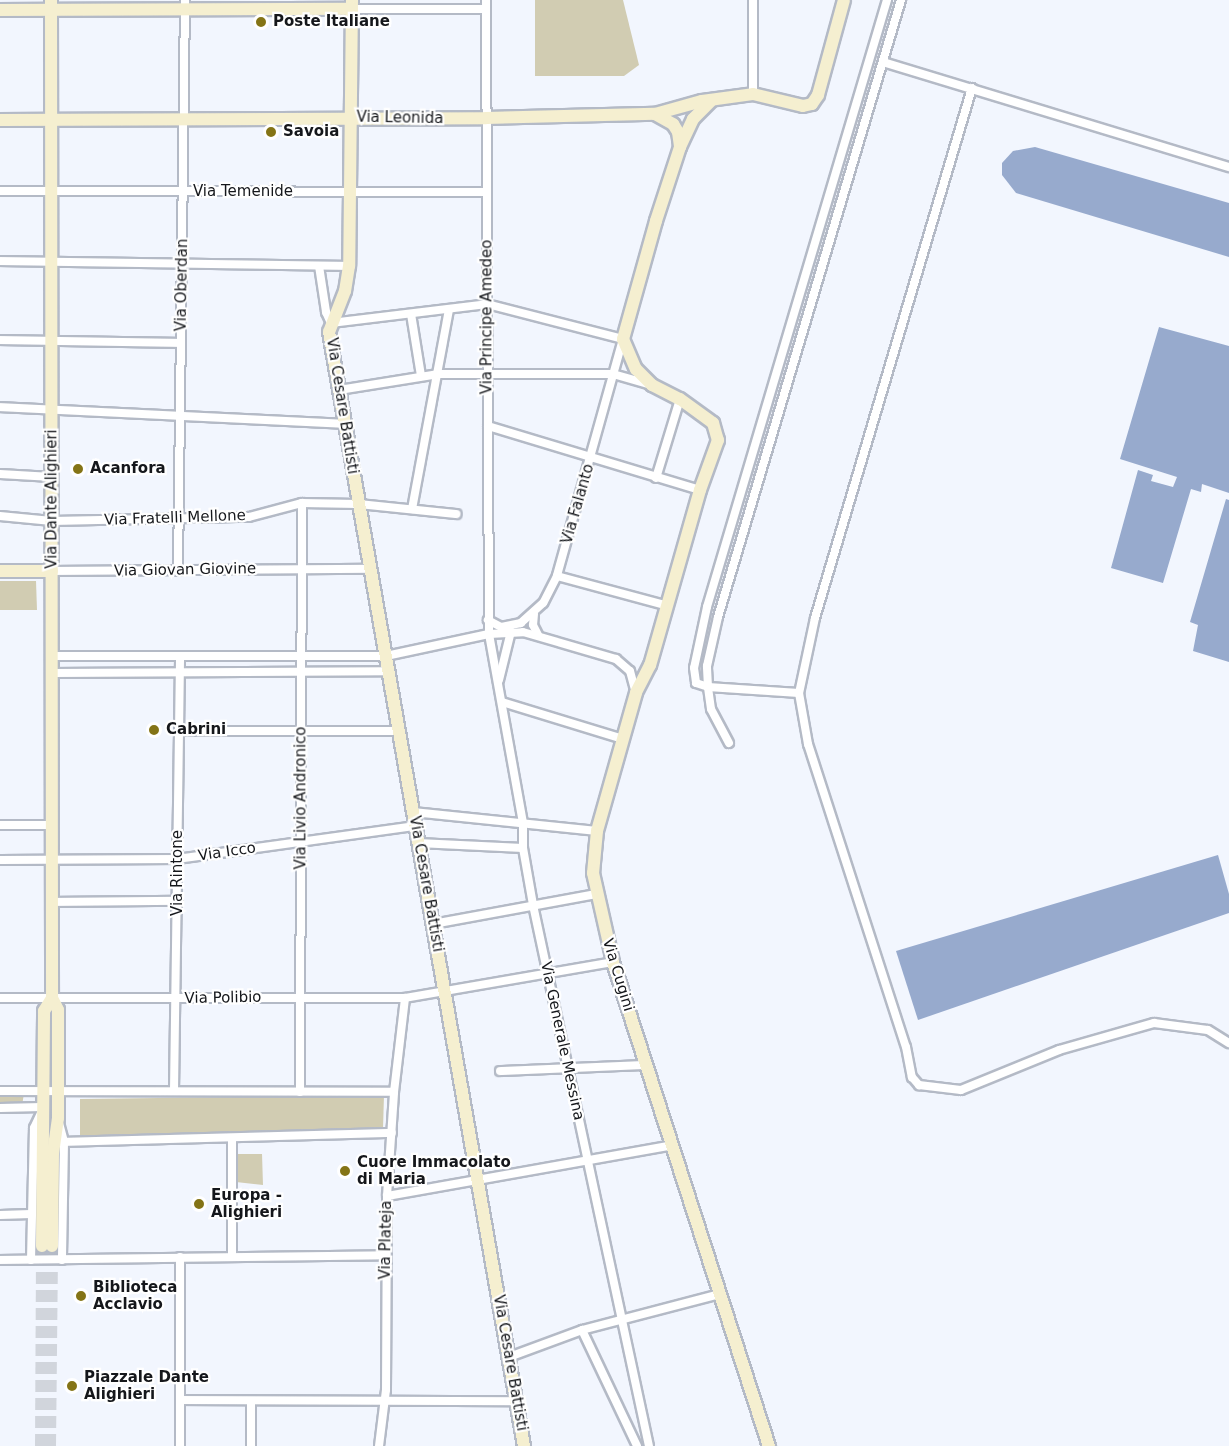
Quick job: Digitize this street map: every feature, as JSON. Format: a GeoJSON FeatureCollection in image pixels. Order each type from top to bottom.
{"type":"FeatureCollection","features":[{"type":"Feature","properties":{"kind":"main road"},"geometry":{"type":"LineString","coordinates":[[655,114],[753,94],[803,106],[812,104],[818,95],[844,0]]}},
{"type":"Feature","properties":{"kind":"main road"},"geometry":{"type":"LineString","coordinates":[[0,10],[51,5],[351,5],[349,266],[345,291],[332,323]]}},
{"type":"Feature","properties":{"kind":"main road","name":"Via Dante Alighieri"},"geometry":{"type":"LineString","coordinates":[[51,5],[51,998],[57,1010],[58,1118],[53,1153],[47,1246],[42,1110],[44,1011],[51,998]]}},
{"type":"Feature","properties":{"kind":"main road","name":"Via Falanto"},"geometry":{"type":"LineString","coordinates":[[623,339],[656,221],[680,147],[693,118],[711,101]]}},
{"type":"Feature","properties":{"kind":"main road"},"geometry":{"type":"LineString","coordinates":[[655,114],[672,124],[678,132],[680,147]]}},
{"type":"Feature","properties":{"kind":"main road","name":"Via Leonida"},"geometry":{"type":"LineString","coordinates":[[0,120],[486,118],[655,114]]}},
{"type":"Feature","properties":{"kind":"main road","name":"Via Cesare Battisti"},"geometry":{"type":"LineString","coordinates":[[332,323],[329,332],[344,424],[480,1180],[525,1446]]}},
{"type":"Feature","properties":{"kind":"main road"},"geometry":{"type":"LineString","coordinates":[[623,339],[636,369],[652,385]]}},
{"type":"Feature","properties":{"kind":"main road","name":"Via Cugini"},"geometry":{"type":"LineString","coordinates":[[652,385],[680,399],[712,423],[718,440],[700,490],[650,664],[636,693],[597,831],[593,873],[613,962],[769,1446]]}},
{"type":"Feature","properties":{"kind":"main road","name":"Via Giovan Giovine"},"geometry":{"type":"LineString","coordinates":[[0,571],[52,571]]}},
{"type":"Feature","properties":{"kind":"street"},"geometry":{"type":"LineString","coordinates":[[753,0],[753,94]]}},
{"type":"Feature","properties":{"kind":"street"},"geometry":{"type":"LineString","coordinates":[[799,693],[708,687],[696,683],[694,668],[707,607],[887,0]]}},
{"type":"Feature","properties":{"kind":"street"},"geometry":{"type":"LineString","coordinates":[[729,743],[711,709],[708,687],[707,666],[718,617],[901,0]]}},
{"type":"Feature","properties":{"kind":"street"},"geometry":{"type":"LineString","coordinates":[[351,5],[486,4]]}},
{"type":"Feature","properties":{"kind":"street","name":"Via Principe Amedeo"},"geometry":{"type":"LineString","coordinates":[[486,4],[489,634]]}},
{"type":"Feature","properties":{"kind":"street","name":"Via Oberdan"},"geometry":{"type":"LineString","coordinates":[[178,571],[185,5]]}},
{"type":"Feature","properties":{"kind":"street"},"geometry":{"type":"LineString","coordinates":[[883,62],[1229,167]]}},
{"type":"Feature","properties":{"kind":"street"},"geometry":{"type":"LineString","coordinates":[[972,88],[815,618],[799,693],[808,744],[906,1047],[912,1077],[919,1085],[961,1090],[1059,1050],[1154,1023],[1208,1030],[1229,1043]]}},
{"type":"Feature","properties":{"kind":"street","name":"Via Temenide"},"geometry":{"type":"LineString","coordinates":[[0,191],[487,192]]}},
{"type":"Feature","properties":{"kind":"street"},"geometry":{"type":"LineString","coordinates":[[0,261],[349,266]]}},
{"type":"Feature","properties":{"kind":"street"},"geometry":{"type":"LineString","coordinates":[[319,266],[326,312],[332,323],[487,304],[623,339]]}},
{"type":"Feature","properties":{"kind":"street"},"geometry":{"type":"LineString","coordinates":[[412,509],[439,374],[449,310]]}},
{"type":"Feature","properties":{"kind":"street"},"geometry":{"type":"LineString","coordinates":[[411,314],[421,376]]}},
{"type":"Feature","properties":{"kind":"street","name":"Via Falanto"},"geometry":{"type":"LineString","coordinates":[[534,614],[543,603],[557,576],[623,339]]}},
{"type":"Feature","properties":{"kind":"street"},"geometry":{"type":"LineString","coordinates":[[0,340],[181,342]]}},
{"type":"Feature","properties":{"kind":"street"},"geometry":{"type":"LineString","coordinates":[[339,390],[439,374],[613,374],[652,385]]}},
{"type":"Feature","properties":{"kind":"street"},"geometry":{"type":"LineString","coordinates":[[656,478],[680,399]]}},
{"type":"Feature","properties":{"kind":"street"},"geometry":{"type":"LineString","coordinates":[[0,407],[344,424]]}},
{"type":"Feature","properties":{"kind":"street"},"geometry":{"type":"LineString","coordinates":[[488,426],[700,490]]}},
{"type":"Feature","properties":{"kind":"street"},"geometry":{"type":"LineString","coordinates":[[0,474],[52,477]]}},
{"type":"Feature","properties":{"kind":"street","name":"Via Fratelli Mellone"},"geometry":{"type":"LineString","coordinates":[[0,516],[52,521],[249,517],[266,510],[302,503],[358,504],[456,514]]}},
{"type":"Feature","properties":{"kind":"street","name":"Via Livio Andronico"},"geometry":{"type":"LineString","coordinates":[[300,1092],[302,503]]}},
{"type":"Feature","properties":{"kind":"street","name":"Via Giovan Giovine"},"geometry":{"type":"LineString","coordinates":[[52,571],[370,569]]}},
{"type":"Feature","properties":{"kind":"street"},"geometry":{"type":"LineString","coordinates":[[557,576],[668,606]]}},
{"type":"Feature","properties":{"kind":"street"},"geometry":{"type":"LineString","coordinates":[[488,620],[501,627],[521,622],[534,614]]}},
{"type":"Feature","properties":{"kind":"street"},"geometry":{"type":"LineString","coordinates":[[534,614],[533,625],[538,636]]}},
{"type":"Feature","properties":{"kind":"street"},"geometry":{"type":"LineString","coordinates":[[52,656],[386,656],[511,631],[538,636],[616,659],[630,670],[636,693]]}},
{"type":"Feature","properties":{"kind":"street"},"geometry":{"type":"LineString","coordinates":[[498,682],[511,631]]}},
{"type":"Feature","properties":{"kind":"street","name":"Via Generale Messina"},"geometry":{"type":"LineString","coordinates":[[489,634],[523,823],[523,848],[533,905],[649,1446]]}},
{"type":"Feature","properties":{"kind":"street","name":"Via Rintone"},"geometry":{"type":"LineString","coordinates":[[174,1090],[180,656]]}},
{"type":"Feature","properties":{"kind":"street"},"geometry":{"type":"LineString","coordinates":[[52,673],[388,671]]}},
{"type":"Feature","properties":{"kind":"street"},"geometry":{"type":"LineString","coordinates":[[502,702],[623,739]]}},
{"type":"Feature","properties":{"kind":"street"},"geometry":{"type":"LineString","coordinates":[[180,732],[399,731]]}},
{"type":"Feature","properties":{"kind":"street"},"geometry":{"type":"LineString","coordinates":[[413,812],[597,831]]}},
{"type":"Feature","properties":{"kind":"street"},"geometry":{"type":"LineString","coordinates":[[0,825],[51,825]]}},
{"type":"Feature","properties":{"kind":"street","name":"Via Icco"},"geometry":{"type":"LineString","coordinates":[[0,860],[177,859],[416,826]]}},
{"type":"Feature","properties":{"kind":"street"},"geometry":{"type":"LineString","coordinates":[[418,843],[523,848]]}},
{"type":"Feature","properties":{"kind":"street"},"geometry":{"type":"LineString","coordinates":[[433,924],[596,894]]}},
{"type":"Feature","properties":{"kind":"street"},"geometry":{"type":"LineString","coordinates":[[51,902],[178,901]]}},
{"type":"Feature","properties":{"kind":"street","name":"Via Polibio"},"geometry":{"type":"LineString","coordinates":[[0,998],[405,998],[613,962]]}},
{"type":"Feature","properties":{"kind":"street","name":"Via Plateja"},"geometry":{"type":"LineString","coordinates":[[379,1446],[386,1400],[387,1196],[394,1092],[405,998]]}},
{"type":"Feature","properties":{"kind":"street"},"geometry":{"type":"LineString","coordinates":[[500,1071],[646,1065]]}},
{"type":"Feature","properties":{"kind":"street"},"geometry":{"type":"LineString","coordinates":[[0,1091],[394,1092]]}},
{"type":"Feature","properties":{"kind":"street"},"geometry":{"type":"LineString","coordinates":[[0,1108],[42,1110]]}},
{"type":"Feature","properties":{"kind":"street","name":"Via Dante Alighieri"},"geometry":{"type":"LineString","coordinates":[[31,1260],[34,1128],[42,1110]]}},
{"type":"Feature","properties":{"kind":"street","name":"Via Dante Alighieri"},"geometry":{"type":"LineString","coordinates":[[58,1118],[64,1142],[62,1260]]}},
{"type":"Feature","properties":{"kind":"street"},"geometry":{"type":"LineString","coordinates":[[64,1142],[392,1133]]}},
{"type":"Feature","properties":{"kind":"street"},"geometry":{"type":"LineString","coordinates":[[232,1139],[232,1255]]}},
{"type":"Feature","properties":{"kind":"street"},"geometry":{"type":"LineString","coordinates":[[387,1196],[672,1144]]}},
{"type":"Feature","properties":{"kind":"street"},"geometry":{"type":"LineString","coordinates":[[0,1215],[31,1214]]}},
{"type":"Feature","properties":{"kind":"street"},"geometry":{"type":"LineString","coordinates":[[0,1260],[232,1255],[386,1255]]}},
{"type":"Feature","properties":{"kind":"street"},"geometry":{"type":"LineString","coordinates":[[180,1257],[180,1446]]}},
{"type":"Feature","properties":{"kind":"street"},"geometry":{"type":"LineString","coordinates":[[509,1357],[582,1330],[718,1288]]}},
{"type":"Feature","properties":{"kind":"street"},"geometry":{"type":"LineString","coordinates":[[582,1330],[637,1446]]}},
{"type":"Feature","properties":{"kind":"street"},"geometry":{"type":"LineString","coordinates":[[180,1400],[517,1401]]}},
{"type":"Feature","properties":{"kind":"street"},"geometry":{"type":"LineString","coordinates":[[251,1401],[252,1446]]}},
{"type":"Feature","properties":{"kind":"shaded area"},"geometry":{"type":"Polygon","coordinates":[[[535,0],[623,0],[639,65],[624,76],[535,76],[535,0]]]}},
{"type":"Feature","properties":{"kind":"shaded area"},"geometry":{"type":"Polygon","coordinates":[[[0,581],[36,581],[37,610],[0,610],[0,581]]]}},
{"type":"Feature","properties":{"kind":"shaded area"},"geometry":{"type":"Polygon","coordinates":[[[24,1094],[22,1105],[0,1105],[0,1096],[24,1094]]]}},
{"type":"Feature","properties":{"kind":"shaded area"},"geometry":{"type":"Polygon","coordinates":[[[384,1095],[383,1129],[80,1137],[80,1099],[384,1095]]]}},
{"type":"Feature","properties":{"kind":"shaded area"},"geometry":{"type":"Polygon","coordinates":[[[235,1154],[262,1154],[263,1185],[236,1182],[235,1154]]]}},
{"type":"Feature","properties":{"kind":"water"},"geometry":{"type":"Polygon","coordinates":[[[1035,147],[1229,203],[1229,257],[1016,193],[1002,175],[1002,163],[1013,151],[1035,147]]]}},
{"type":"Feature","properties":{"kind":"water"},"geometry":{"type":"Polygon","coordinates":[[[1159,327],[1229,346],[1229,493],[1202,484],[1201,492],[1191,489],[1163,583],[1111,568],[1138,470],[1153,475],[1151,481],[1173,487],[1177,477],[1120,459],[1159,327]]]}},
{"type":"Feature","properties":{"kind":"water"},"geometry":{"type":"Polygon","coordinates":[[[1226,499],[1229,500],[1229,662],[1193,651],[1198,625],[1190,622],[1226,499]]]}},
{"type":"Feature","properties":{"kind":"water"},"geometry":{"type":"Polygon","coordinates":[[[1218,855],[1229,894],[1229,913],[918,1020],[896,951],[1218,855]]]}},
{"type":"Feature","properties":{"kind":"tunnel"},"geometry":{"type":"LineString","coordinates":[[41,1446],[42,1246]]}},
{"type":"Feature","properties":{"kind":"tunnel"},"geometry":{"type":"LineString","coordinates":[[50,1446],[52,1246]]}},
{"type":"Feature","properties":{"kind":"place","name":"Poste Italiane"},"geometry":{"type":"Point","coordinates":[261,22]}},
{"type":"Feature","properties":{"kind":"place","name":"Savoia"},"geometry":{"type":"Point","coordinates":[271,132]}},
{"type":"Feature","properties":{"kind":"place","name":"Acanfora"},"geometry":{"type":"Point","coordinates":[78,469]}},
{"type":"Feature","properties":{"kind":"place","name":"Cabrini"},"geometry":{"type":"Point","coordinates":[154,730]}},
{"type":"Feature","properties":{"kind":"place","name":"Cuore Immacolato di Maria"},"geometry":{"type":"Point","coordinates":[345,1171]}},
{"type":"Feature","properties":{"kind":"place","name":"Europa - Alighieri"},"geometry":{"type":"Point","coordinates":[199,1204]}},
{"type":"Feature","properties":{"kind":"place","name":"Biblioteca Acclavio"},"geometry":{"type":"Point","coordinates":[81,1296]}},
{"type":"Feature","properties":{"kind":"place","name":"Piazzale Dante Alighieri"},"geometry":{"type":"Point","coordinates":[72,1386]}}]}
